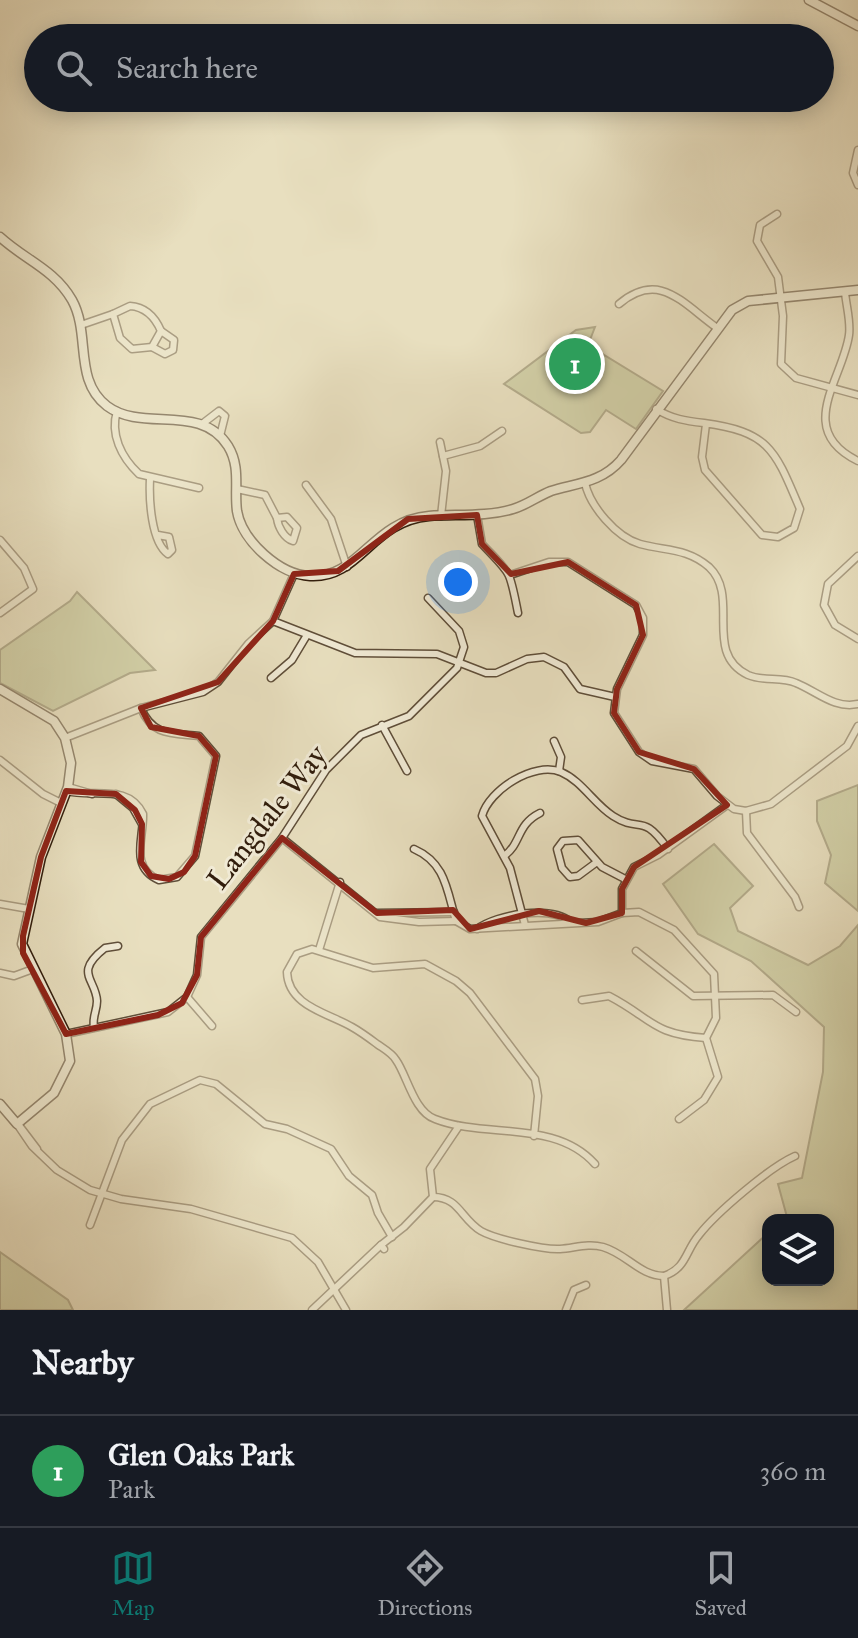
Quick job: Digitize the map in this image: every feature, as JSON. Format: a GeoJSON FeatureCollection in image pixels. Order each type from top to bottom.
{"type":"FeatureCollection","features":[{"type":"Feature","properties":{"kind":"street"},"geometry":{"type":"LineString","coordinates":[[809,0],[858,26]]}},
{"type":"Feature","properties":{"kind":"street"},"geometry":{"type":"LineString","coordinates":[[858,150],[853,173],[858,185]]}},
{"type":"Feature","properties":{"kind":"street"},"geometry":{"type":"LineString","coordinates":[[777,214],[760,225],[757,241],[774,266],[781,297],[781,364],[796,378],[858,395]]}},
{"type":"Feature","properties":{"kind":"street"},"geometry":{"type":"LineString","coordinates":[[0,237],[53,276],[73,302],[81,325],[88,381],[99,398],[117,411],[202,424],[220,436],[236,464],[237,509],[243,526],[274,563],[294,574],[320,576],[347,567],[374,539],[397,523],[511,510],[549,492],[585,483],[616,466],[717,328],[740,305],[781,297],[858,290]]}},
{"type":"Feature","properties":{"kind":"street"},"geometry":{"type":"LineString","coordinates":[[619,304],[641,289],[658,288],[717,328]]}},
{"type":"Feature","properties":{"kind":"street"},"geometry":{"type":"LineString","coordinates":[[845,292],[850,333],[830,387],[826,416],[834,443],[858,461]]}},
{"type":"Feature","properties":{"kind":"street"},"geometry":{"type":"LineString","coordinates":[[81,325],[130,306],[140,306],[156,321],[161,331],[174,340],[173,350],[165,354],[152,347]]}},
{"type":"Feature","properties":{"kind":"street"},"geometry":{"type":"LineString","coordinates":[[113,314],[125,345],[142,350],[152,347],[161,331]]}},
{"type":"Feature","properties":{"kind":"street"},"geometry":{"type":"LineString","coordinates":[[656,409],[676,420],[744,429],[772,450],[800,509],[794,528],[778,537],[762,535],[727,493],[709,477],[702,457],[706,424]]}},
{"type":"Feature","properties":{"kind":"street"},"geometry":{"type":"LineString","coordinates":[[117,411],[113,426],[116,440],[133,468],[150,479],[199,488]]}},
{"type":"Feature","properties":{"kind":"street"},"geometry":{"type":"LineString","coordinates":[[202,424],[219,411],[225,416],[220,436]]}},
{"type":"Feature","properties":{"kind":"street"},"geometry":{"type":"LineString","coordinates":[[443,456],[480,446],[502,431]]}},
{"type":"Feature","properties":{"kind":"street"},"geometry":{"type":"LineString","coordinates":[[440,442],[446,477],[441,516]]}},
{"type":"Feature","properties":{"kind":"street"},"geometry":{"type":"LineString","coordinates":[[150,479],[149,495],[158,535]]}},
{"type":"Feature","properties":{"kind":"street"},"geometry":{"type":"LineString","coordinates":[[585,483],[591,503],[628,537],[639,544],[673,547],[690,554],[717,575],[725,603],[724,647],[739,668],[760,678],[791,680],[835,704],[857,706]]}},
{"type":"Feature","properties":{"kind":"street"},"geometry":{"type":"LineString","coordinates":[[306,485],[331,519],[347,567]]}},
{"type":"Feature","properties":{"kind":"street"},"geometry":{"type":"LineString","coordinates":[[237,489],[265,495],[277,518]]}},
{"type":"Feature","properties":{"kind":"street"},"geometry":{"type":"LineString","coordinates":[[477,515],[482,544],[501,561],[510,575],[518,613]]}},
{"type":"Feature","properties":{"kind":"street"},"geometry":{"type":"LineString","coordinates":[[0,540],[24,568],[33,589],[0,613]]}},
{"type":"Feature","properties":{"kind":"street"},"geometry":{"type":"LineString","coordinates":[[858,556],[837,572],[828,584],[824,605],[835,625],[858,639]]}},
{"type":"Feature","properties":{"kind":"street"},"geometry":{"type":"LineString","coordinates":[[510,575],[549,562],[568,562],[636,605],[643,618],[643,635],[615,697],[614,713],[639,752],[652,761],[694,769],[727,805],[746,811],[771,804],[847,746],[858,726]]}},
{"type":"Feature","properties":{"kind":"street"},"geometry":{"type":"LineString","coordinates":[[65,738],[141,708],[210,688],[273,621],[294,574]]}},
{"type":"Feature","properties":{"kind":"street"},"geometry":{"type":"LineString","coordinates":[[428,598],[459,631],[464,647],[459,663]]}},
{"type":"Feature","properties":{"kind":"street"},"geometry":{"type":"LineString","coordinates":[[273,621],[355,653],[426,653],[496,673],[527,659],[544,657],[564,667],[580,689],[615,697]]}},
{"type":"Feature","properties":{"kind":"street"},"geometry":{"type":"LineString","coordinates":[[271,678],[292,660],[307,635]]}},
{"type":"Feature","properties":{"kind":"street","name":"Langdale Way"},"geometry":{"type":"LineString","coordinates":[[187,997],[197,975],[201,937],[282,838],[326,770],[361,735],[409,716],[452,676],[459,663]]}},
{"type":"Feature","properties":{"kind":"street"},"geometry":{"type":"LineString","coordinates":[[0,689],[47,714],[65,738],[71,763],[67,789],[41,857],[22,944],[66,1034],[70,1061],[60,1087],[17,1124]]}},
{"type":"Feature","properties":{"kind":"street"},"geometry":{"type":"LineString","coordinates":[[67,789],[127,796],[137,803],[143,814],[139,854],[145,870],[159,880],[177,877],[184,872],[195,856],[216,756],[199,736],[158,731],[151,727],[141,708]]}},
{"type":"Feature","properties":{"kind":"street"},"geometry":{"type":"LineString","coordinates":[[382,725],[407,771]]}},
{"type":"Feature","properties":{"kind":"street"},"geometry":{"type":"LineString","coordinates":[[554,741],[561,757],[559,771]]}},
{"type":"Feature","properties":{"kind":"street"},"geometry":{"type":"LineString","coordinates":[[0,760],[43,794],[61,803]]}},
{"type":"Feature","properties":{"kind":"street"},"geometry":{"type":"LineString","coordinates":[[525,925],[519,891],[504,856],[483,823],[487,803],[516,779],[541,770],[559,771],[576,781],[598,806],[615,818],[650,827],[668,849]]}},
{"type":"Feature","properties":{"kind":"street"},"geometry":{"type":"LineString","coordinates":[[625,913],[625,879],[634,867],[668,849],[727,805]]}},
{"type":"Feature","properties":{"kind":"street"},"geometry":{"type":"LineString","coordinates":[[746,811],[747,833],[795,897],[799,907]]}},
{"type":"Feature","properties":{"kind":"street"},"geometry":{"type":"LineString","coordinates":[[504,856],[514,847],[521,827],[540,813]]}},
{"type":"Feature","properties":{"kind":"street"},"geometry":{"type":"LineString","coordinates":[[282,838],[377,913],[391,919],[456,921],[464,927],[477,929],[598,922],[625,913],[652,915],[674,930],[702,956],[714,974],[716,1018],[706,1038],[718,1077],[704,1100],[679,1119]]}},
{"type":"Feature","properties":{"kind":"street"},"geometry":{"type":"LineString","coordinates":[[597,862],[578,876],[570,877],[562,868],[557,849],[563,841],[578,840],[597,862],[625,879]]}},
{"type":"Feature","properties":{"kind":"street"},"geometry":{"type":"LineString","coordinates":[[414,849],[428,855],[440,867],[456,921]]}},
{"type":"Feature","properties":{"kind":"street"},"geometry":{"type":"LineString","coordinates":[[319,950],[340,882]]}},
{"type":"Feature","properties":{"kind":"street"},"geometry":{"type":"LineString","coordinates":[[0,904],[29,909]]}},
{"type":"Feature","properties":{"kind":"street"},"geometry":{"type":"LineString","coordinates":[[434,911],[434,919]]}},
{"type":"Feature","properties":{"kind":"street"},"geometry":{"type":"LineString","coordinates":[[477,929],[492,920],[545,911],[571,922]]}},
{"type":"Feature","properties":{"kind":"street"},"geometry":{"type":"LineString","coordinates":[[377,913],[454,912]]}},
{"type":"Feature","properties":{"kind":"street"},"geometry":{"type":"LineString","coordinates":[[94,1027],[97,999],[89,982],[90,964],[105,948],[118,946]]}},
{"type":"Feature","properties":{"kind":"street"},"geometry":{"type":"LineString","coordinates":[[534,1136],[538,1096],[535,1079],[466,988],[425,964],[373,968],[319,950],[301,951],[291,961],[287,977],[293,993],[328,1017],[356,1029],[390,1053],[424,1112],[432,1118],[459,1126],[534,1136],[572,1145],[595,1164]]}},
{"type":"Feature","properties":{"kind":"street"},"geometry":{"type":"LineString","coordinates":[[636,951],[684,992],[715,997],[773,995],[796,1012]]}},
{"type":"Feature","properties":{"kind":"street"},"geometry":{"type":"LineString","coordinates":[[0,973],[14,976],[33,969]]}},
{"type":"Feature","properties":{"kind":"street"},"geometry":{"type":"LineString","coordinates":[[582,1000],[609,996],[655,1028],[675,1036],[706,1038]]}},
{"type":"Feature","properties":{"kind":"street"},"geometry":{"type":"LineString","coordinates":[[66,1034],[168,1012],[187,997],[212,1026]]}},
{"type":"Feature","properties":{"kind":"street"},"geometry":{"type":"LineString","coordinates":[[90,1225],[118,1146],[150,1104],[187,1083],[205,1080],[265,1124],[287,1129],[331,1149],[349,1176],[372,1195],[392,1237]]}},
{"type":"Feature","properties":{"kind":"street"},"geometry":{"type":"LineString","coordinates":[[0,1104],[64,1176],[102,1194],[191,1209],[285,1235],[308,1251],[336,1288],[346,1310]]}},
{"type":"Feature","properties":{"kind":"street"},"geometry":{"type":"LineString","coordinates":[[433,1197],[429,1178],[432,1165],[459,1126]]}},
{"type":"Feature","properties":{"kind":"street"},"geometry":{"type":"LineString","coordinates":[[433,1197],[451,1200],[479,1230],[490,1235],[551,1249],[598,1246],[619,1253],[647,1273],[664,1276],[684,1264],[705,1228],[777,1165],[795,1156]]}},
{"type":"Feature","properties":{"kind":"street"},"geometry":{"type":"LineString","coordinates":[[312,1310],[383,1247],[433,1197]]}},
{"type":"Feature","properties":{"kind":"street"},"geometry":{"type":"LineString","coordinates":[[664,1276],[667,1310]]}},
{"type":"Feature","properties":{"kind":"street"},"geometry":{"type":"LineString","coordinates":[[566,1310],[574,1290],[586,1285]]}},
{"type":"Feature","properties":{"kind":"highlighted area"},"geometry":{"type":"Polygon","coordinates":[[[477,515],[482,544],[511,574],[568,562],[636,605],[643,635],[617,689],[614,713],[639,752],[694,769],[727,805],[634,867],[622,889],[622,913],[586,923],[539,911],[470,929],[453,910],[377,913],[282,838],[201,937],[197,975],[182,1003],[158,1015],[66,1034],[23,953],[23,936],[41,857],[66,791],[116,794],[135,810],[142,824],[141,862],[151,876],[169,879],[184,872],[195,856],[216,756],[199,736],[151,727],[141,708],[218,682],[273,621],[294,574],[338,571],[408,519],[477,515]]]}},
{"type":"Feature","properties":{"kind":"green space"},"geometry":{"type":"Polygon","coordinates":[[[595,327],[588,345],[663,391],[636,429],[606,410],[590,432],[581,433],[504,384],[576,330],[595,327]]]}},
{"type":"Feature","properties":{"kind":"green space"},"geometry":{"type":"Polygon","coordinates":[[[77,592],[155,670],[130,673],[53,711],[0,683],[0,650],[70,601],[77,592]]]}},
{"type":"Feature","properties":{"kind":"green space"},"geometry":{"type":"Polygon","coordinates":[[[858,785],[858,911],[825,883],[831,855],[817,821],[817,801],[858,785]]]}},
{"type":"Feature","properties":{"kind":"green space"},"geometry":{"type":"Polygon","coordinates":[[[714,844],[753,886],[730,908],[738,931],[808,965],[840,946],[858,925],[858,1310],[684,1310],[762,1238],[762,1286],[834,1286],[834,1214],[786,1214],[778,1184],[802,1178],[823,1072],[824,1027],[751,961],[698,934],[663,884],[714,844]]]}},
{"type":"Feature","properties":{"kind":"green space"},"geometry":{"type":"Polygon","coordinates":[[[0,1252],[68,1300],[73,1310],[0,1310],[0,1252]]]}},
{"type":"Feature","properties":{"kind":"place","name":"Glen Oaks Park"},"geometry":{"type":"Point","coordinates":[575,364]}}]}
